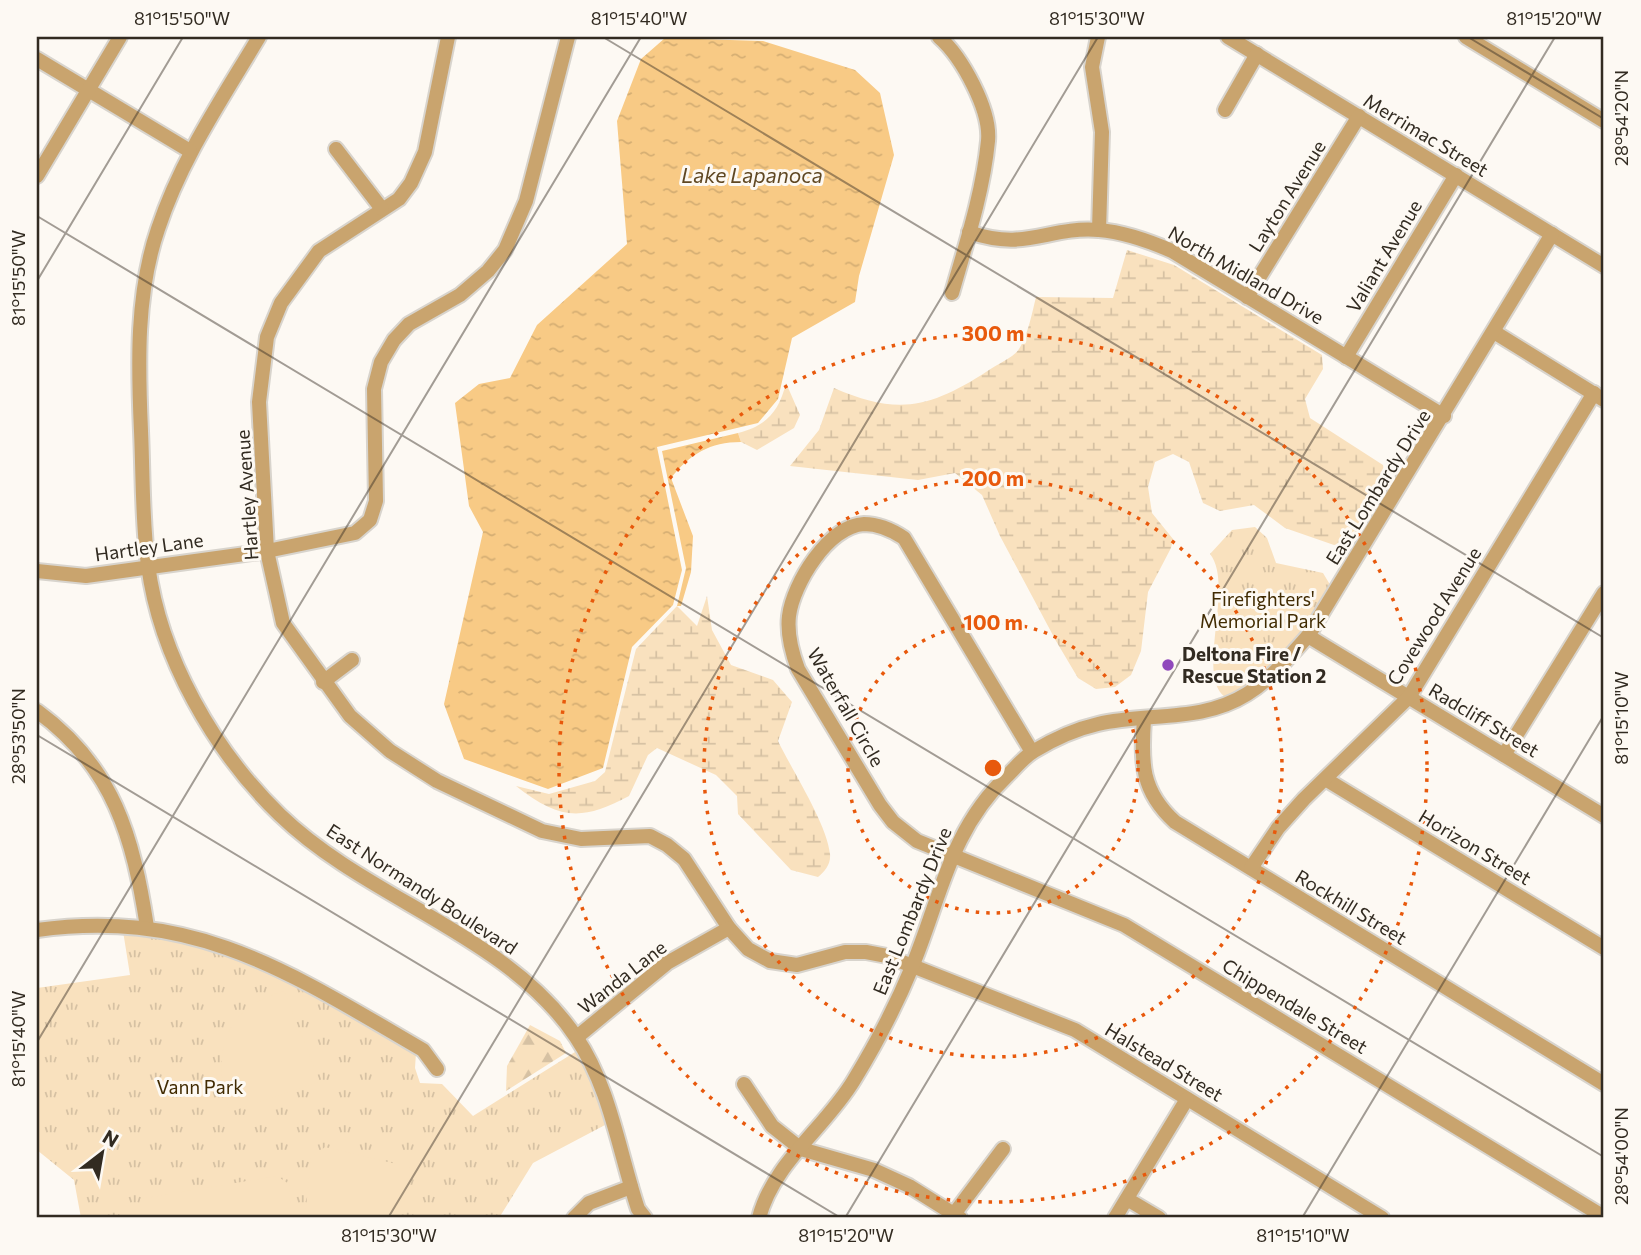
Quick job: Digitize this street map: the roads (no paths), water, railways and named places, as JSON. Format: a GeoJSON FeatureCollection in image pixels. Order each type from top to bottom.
{"type":"FeatureCollection","features":[{"type":"Feature","properties":{"kind":"street"},"geometry":{"type":"LineString","coordinates":[[37,176],[120,37]]}},
{"type":"Feature","properties":{"kind":"street","name":"East Normandy Boulevard"},"geometry":{"type":"LineString","coordinates":[[259,37],[190,151],[157,231],[140,323],[139,389],[148,566],[173,657],[189,693],[240,772],[282,817],[334,858],[494,956],[528,981],[576,1037],[601,1091],[631,1187],[645,1218]]}},
{"type":"Feature","properties":{"kind":"street","name":"Hartley Avenue"},"geometry":{"type":"LineString","coordinates":[[448,37],[425,152],[411,183],[399,198],[319,251],[281,303],[267,337],[259,402],[267,551],[283,623],[350,716],[390,751],[460,792],[542,831],[581,839],[650,836],[667,845],[684,859],[729,928],[748,949],[770,961],[797,965],[845,952],[866,952],[912,967]]}},
{"type":"Feature","properties":{"kind":"street","name":"Hartley Lane"},"geometry":{"type":"LineString","coordinates":[[37,571],[86,576],[267,551],[355,533],[370,520],[376,501],[374,388],[381,362],[394,340],[409,324],[460,295],[488,271],[505,250],[526,201],[568,37]]}},
{"type":"Feature","properties":{"kind":"street"},"geometry":{"type":"LineString","coordinates":[[1098,37],[1092,67],[1102,132],[1099,230]]}},
{"type":"Feature","properties":{"kind":"street","name":"Merrimac Street"},"geometry":{"type":"LineString","coordinates":[[1228,37],[1604,266]]}},
{"type":"Feature","properties":{"kind":"street"},"geometry":{"type":"LineString","coordinates":[[1466,37],[1604,121]]}},
{"type":"Feature","properties":{"kind":"street"},"geometry":{"type":"LineString","coordinates":[[945,39],[978,93],[989,139],[970,232],[952,293]]}},
{"type":"Feature","properties":{"kind":"street"},"geometry":{"type":"LineString","coordinates":[[1226,110],[1257,54]]}},
{"type":"Feature","properties":{"kind":"street"},"geometry":{"type":"LineString","coordinates":[[37,59],[190,151]]}},
{"type":"Feature","properties":{"kind":"street","name":"Layton Avenue"},"geometry":{"type":"LineString","coordinates":[[1247,297],[1359,116]]}},
{"type":"Feature","properties":{"kind":"street"},"geometry":{"type":"LineString","coordinates":[[336,149],[382,209]]}},
{"type":"Feature","properties":{"kind":"street","name":"Valiant Avenue"},"geometry":{"type":"LineString","coordinates":[[1346,357],[1456,175]]}},
{"type":"Feature","properties":{"kind":"street","name":"North Midland Drive"},"geometry":{"type":"LineString","coordinates":[[970,232],[994,240],[1017,242],[1065,232],[1099,230],[1146,240],[1172,251],[1444,416]]}},
{"type":"Feature","properties":{"kind":"street","name":"East Lombardy Drive"},"geometry":{"type":"LineString","coordinates":[[759,1218],[779,1174],[845,1095],[878,1040],[912,967],[951,856],[982,799],[1032,752],[1063,736],[1098,724],[1187,716],[1245,695],[1278,670],[1308,636],[1444,416],[1552,234]]}},
{"type":"Feature","properties":{"kind":"street"},"geometry":{"type":"LineString","coordinates":[[1494,332],[1599,397]]}},
{"type":"Feature","properties":{"kind":"street","name":"Covewood Avenue"},"geometry":{"type":"LineString","coordinates":[[1251,869],[1278,828],[1409,697],[1599,397]]}},
{"type":"Feature","properties":{"kind":"street","name":"Waterfall Circle"},"geometry":{"type":"LineString","coordinates":[[951,856],[917,841],[893,822],[798,669],[792,652],[789,617],[794,594],[822,549],[841,533],[865,524],[889,528],[904,538],[1032,752]]}},
{"type":"Feature","properties":{"kind":"street"},"geometry":{"type":"LineString","coordinates":[[1504,755],[1604,593]]}},
{"type":"Feature","properties":{"kind":"street","name":"Radcliff Street"},"geometry":{"type":"LineString","coordinates":[[1308,636],[1604,814]]}},
{"type":"Feature","properties":{"kind":"street"},"geometry":{"type":"LineString","coordinates":[[323,682],[352,660]]}},
{"type":"Feature","properties":{"kind":"street"},"geometry":{"type":"LineString","coordinates":[[37,710],[59,726],[92,763],[118,806],[137,865],[147,927]]}},
{"type":"Feature","properties":{"kind":"street","name":"Rockhill Street"},"geometry":{"type":"LineString","coordinates":[[1144,719],[1145,780],[1160,808],[1175,822],[1604,1084]]}},
{"type":"Feature","properties":{"kind":"street","name":"Horizon Street"},"geometry":{"type":"LineString","coordinates":[[1327,780],[1604,948]]}},
{"type":"Feature","properties":{"kind":"street","name":"Chippendale Street"},"geometry":{"type":"LineString","coordinates":[[951,856],[1124,925],[1604,1217]]}},
{"type":"Feature","properties":{"kind":"street"},"geometry":{"type":"LineString","coordinates":[[37,930],[77,924],[147,927],[219,944],[282,968],[423,1050],[437,1069]]}},
{"type":"Feature","properties":{"kind":"street","name":"Wanda Lane"},"geometry":{"type":"LineString","coordinates":[[576,1037],[667,963],[729,928]]}},
{"type":"Feature","properties":{"kind":"street","name":"Halstead Street"},"geometry":{"type":"LineString","coordinates":[[912,967],[1075,1030],[1382,1218]]}},
{"type":"Feature","properties":{"kind":"street"},"geometry":{"type":"LineString","coordinates":[[744,1084],[772,1126],[801,1149],[874,1170],[909,1186],[957,1216],[1003,1149]]}},
{"type":"Feature","properties":{"kind":"street"},"geometry":{"type":"LineString","coordinates":[[1115,1218],[1187,1099]]}},
{"type":"Feature","properties":{"kind":"street"},"geometry":{"type":"LineString","coordinates":[[574,1218],[589,1203],[631,1187]]}},
{"type":"Feature","properties":{"kind":"street"},"geometry":{"type":"LineString","coordinates":[[1127,1199],[1159,1218]]}},
{"type":"Feature","properties":{"kind":"water","name":"Lake Lapanoca"},"geometry":{"type":"Polygon","coordinates":[[[665,38],[763,41],[855,70],[880,93],[894,155],[859,276],[855,302],[792,338],[778,399],[758,423],[657,447],[682,570],[673,605],[632,647],[603,768],[548,789],[464,759],[444,704],[483,532],[469,506],[455,403],[479,384],[510,378],[537,325],[627,244],[617,121],[641,59],[665,38]]]}},
{"type":"Feature","properties":{"kind":"water"},"geometry":{"type":"Polygon","coordinates":[[[738,433],[741,442],[720,444],[702,451],[686,462],[671,478],[693,536],[691,572],[681,606],[677,606],[686,568],[662,451],[738,433]]]}},
{"type":"Feature","properties":{"kind":"place","name":"Deltona Fire / Rescue Station 2"},"geometry":{"type":"Point","coordinates":[1168,665]}},
{"type":"Feature","properties":{"kind":"park label","name":"Firefighters' Memorial Park"},"geometry":{"type":"Point","coordinates":[1263,610]}},
{"type":"Feature","properties":{"kind":"park label","name":"Vann Park"},"geometry":{"type":"Point","coordinates":[200,1087]}}]}
